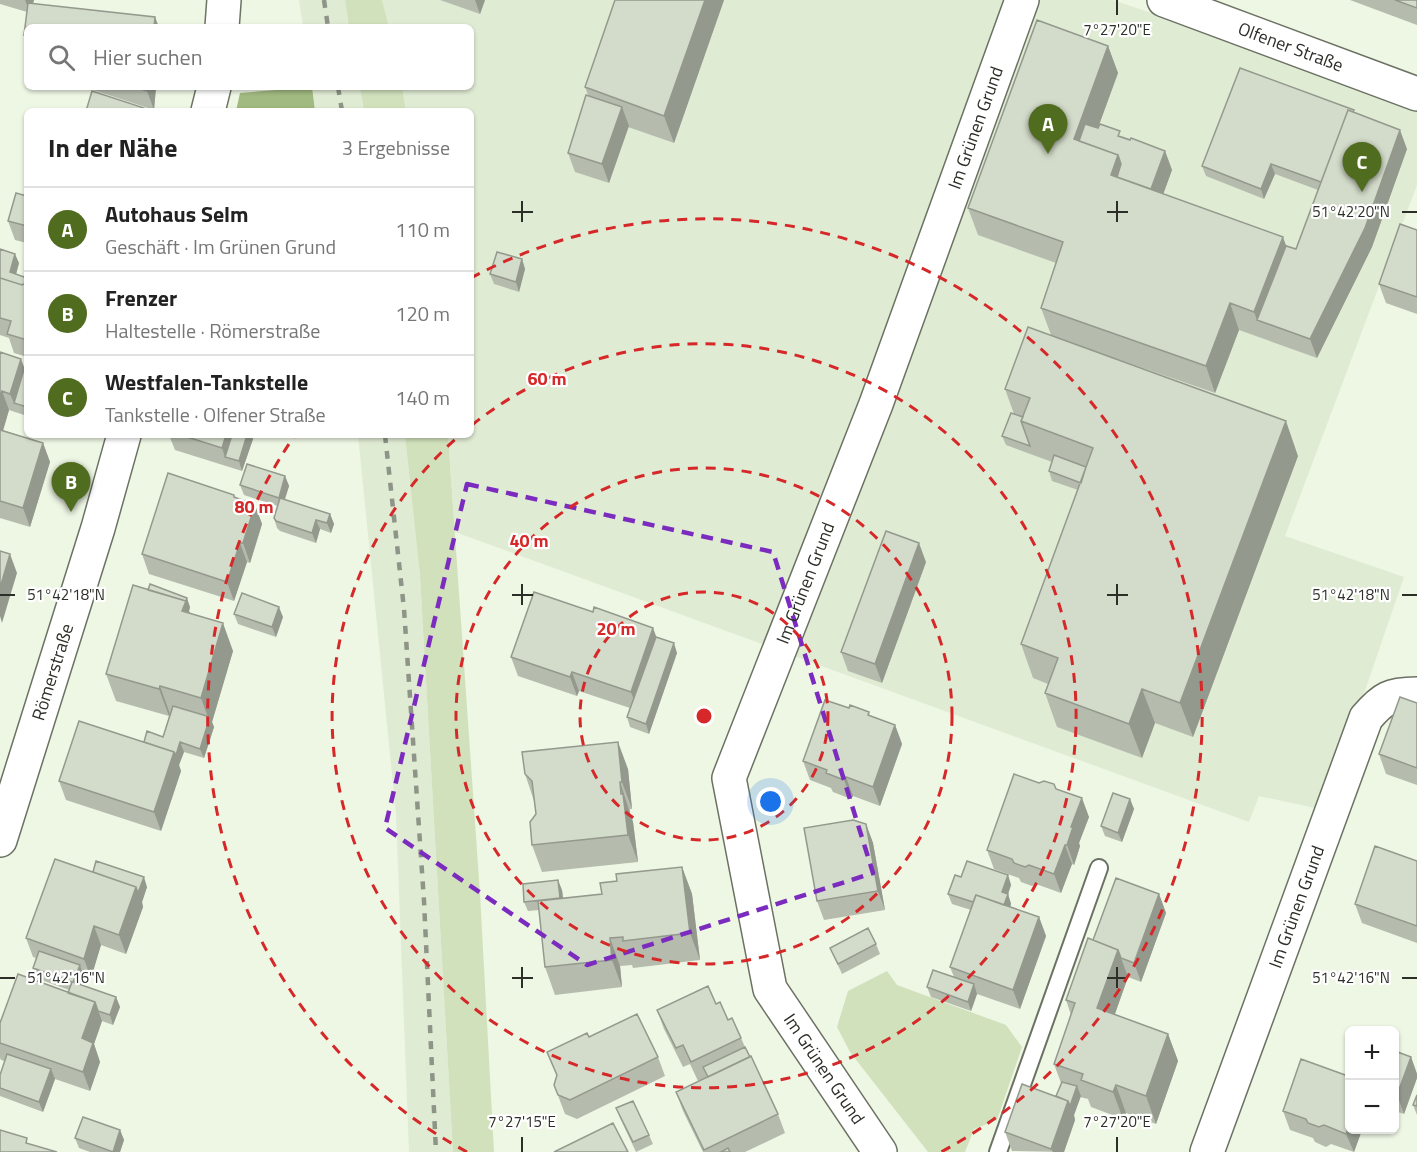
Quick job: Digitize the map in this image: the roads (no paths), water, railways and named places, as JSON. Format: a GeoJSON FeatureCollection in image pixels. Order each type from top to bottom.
{"type":"FeatureCollection","features":[{"type":"Feature","properties":{"kind":"street"},"geometry":{"type":"LineString","coordinates":[[222,24],[224,0]]}},
{"type":"Feature","properties":{"kind":"street","name":"Im Grünen Grund"},"geometry":{"type":"LineString","coordinates":[[880,1152],[770,989],[729,778],[876,404],[1022,0]]}},
{"type":"Feature","properties":{"kind":"street","name":"Olfener Straße"},"geometry":{"type":"LineString","coordinates":[[1164,0],[1417,94]]}},
{"type":"Feature","properties":{"kind":"street"},"geometry":{"type":"LineString","coordinates":[[209,108],[213,90]]}},
{"type":"Feature","properties":{"kind":"street","name":"Römerstraße"},"geometry":{"type":"LineString","coordinates":[[0,840],[98,528],[123,438]]}},
{"type":"Feature","properties":{"kind":"street","name":"Im Grünen Grund"},"geometry":{"type":"LineString","coordinates":[[1207,1152],[1366,718],[1381,700],[1398,694],[1417,694]]}},
{"type":"Feature","properties":{"kind":"lane"},"geometry":{"type":"LineString","coordinates":[[998,1152],[1099,868]]}},
{"type":"Feature","properties":{"kind":"railway"},"geometry":{"type":"LineString","coordinates":[[324,0],[328,24]]}},
{"type":"Feature","properties":{"kind":"railway"},"geometry":{"type":"LineString","coordinates":[[338,90],[342,108]]}},
{"type":"Feature","properties":{"kind":"railway"},"geometry":{"type":"LineString","coordinates":[[385,438],[404,609],[424,901],[436,1152]]}},
{"type":"Feature","properties":{"kind":"place","name":"Autohaus Selm"},"geometry":{"type":"Point","coordinates":[1048,154]}},
{"type":"Feature","properties":{"kind":"place","name":"Westfalen-Tankstelle"},"geometry":{"type":"Point","coordinates":[1362,192]}},
{"type":"Feature","properties":{"kind":"place","name":"Frenzer"},"geometry":{"type":"Point","coordinates":[71,512]}}]}
